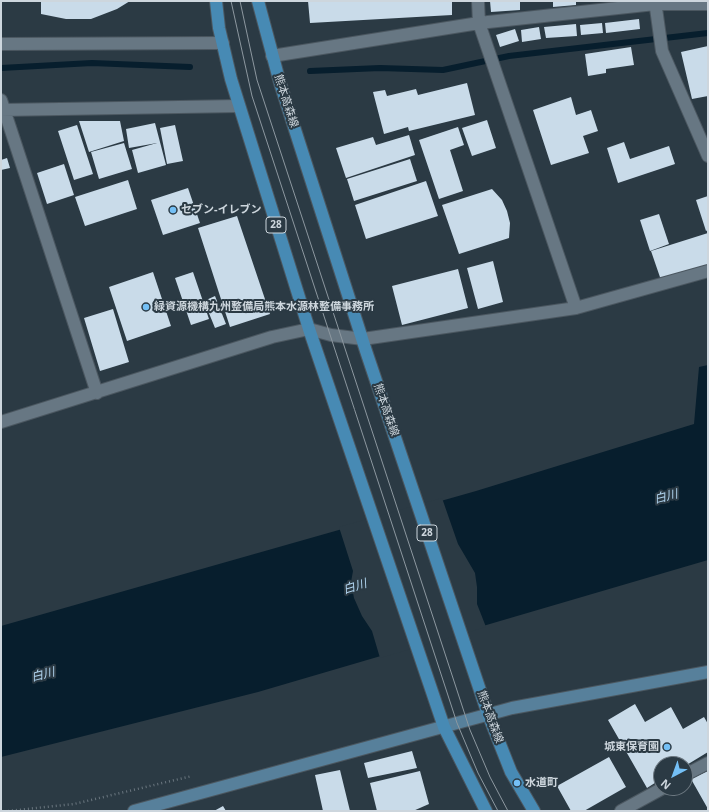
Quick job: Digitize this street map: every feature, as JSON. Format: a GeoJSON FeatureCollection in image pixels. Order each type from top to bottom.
{"type":"FeatureCollection","features":[{"type":"Feature","properties":{"kind":"main road","name":"28"},"geometry":{"type":"LineString","coordinates":[[216,1],[219,28],[231,79],[309,329],[324,369],[444,727],[486,811]]}},
{"type":"Feature","properties":{"kind":"main road","name":"熊本高森線"},"geometry":{"type":"LineString","coordinates":[[258,1],[280,83],[366,351],[488,714],[511,772],[534,811]]}},
{"type":"Feature","properties":{"kind":"street"},"geometry":{"type":"LineString","coordinates":[[478,1],[479,22],[576,308]]}},
{"type":"Feature","properties":{"kind":"street"},"geometry":{"type":"LineString","coordinates":[[273,58],[479,22],[655,3],[708,4]]}},
{"type":"Feature","properties":{"kind":"street"},"geometry":{"type":"LineString","coordinates":[[655,3],[662,51],[708,156]]}},
{"type":"Feature","properties":{"kind":"street"},"geometry":{"type":"LineString","coordinates":[[1,44],[222,42]]}},
{"type":"Feature","properties":{"kind":"street"},"geometry":{"type":"LineString","coordinates":[[97,393],[2,107],[239,106]]}},
{"type":"Feature","properties":{"kind":"street"},"geometry":{"type":"LineString","coordinates":[[1,422],[272,337],[309,329],[363,339],[576,308],[708,271]]}},
{"type":"Feature","properties":{"kind":"street"},"geometry":{"type":"LineString","coordinates":[[134,811],[512,708],[708,672]]}},
{"type":"Feature","properties":{"kind":"street"},"geometry":{"type":"LineString","coordinates":[[693,771],[708,763]]}},
{"type":"Feature","properties":{"kind":"street"},"geometry":{"type":"LineString","coordinates":[[621,811],[653,793]]}},
{"type":"Feature","properties":{"kind":"path"},"geometry":{"type":"LineString","coordinates":[[8,811],[74,804],[194,776]]}},
{"type":"Feature","properties":{"kind":"water","name":"白川"},"geometry":{"type":"Polygon","coordinates":[[[708,365],[708,560],[258,692],[1,757],[1,626],[476,491],[694,424],[699,367],[708,365]]]}},
{"type":"Feature","properties":{"kind":"pier"},"geometry":{"type":"Polygon","coordinates":[[[442,498],[458,544],[475,573],[477,604],[486,627],[380,658],[372,631],[362,616],[354,598],[351,582],[353,571],[339,527],[442,498]]]}},
{"type":"Feature","properties":{"kind":"building"},"geometry":{"type":"Polygon","coordinates":[[[41,1],[130,1],[117,9],[91,19],[66,19],[41,14],[41,1]]]}},
{"type":"Feature","properties":{"kind":"building"},"geometry":{"type":"Polygon","coordinates":[[[308,1],[452,1],[452,15],[310,23],[308,1]]]}},
{"type":"Feature","properties":{"kind":"building"},"geometry":{"type":"Polygon","coordinates":[[[490,1],[520,1],[520,10],[491,12],[490,1]]]}},
{"type":"Feature","properties":{"kind":"building"},"geometry":{"type":"Polygon","coordinates":[[[553,1],[576,1],[576,5],[553,7],[553,1]]]}},
{"type":"Feature","properties":{"kind":"building"},"geometry":{"type":"Polygon","coordinates":[[[639,19],[640,29],[606,33],[605,23],[639,19]]]}},
{"type":"Feature","properties":{"kind":"building"},"geometry":{"type":"Polygon","coordinates":[[[602,23],[603,33],[581,35],[580,25],[602,23]]]}},
{"type":"Feature","properties":{"kind":"building"},"geometry":{"type":"Polygon","coordinates":[[[576,24],[577,36],[546,38],[544,27],[576,24]]]}},
{"type":"Feature","properties":{"kind":"building"},"geometry":{"type":"Polygon","coordinates":[[[539,27],[541,39],[522,42],[521,30],[539,27]]]}},
{"type":"Feature","properties":{"kind":"building"},"geometry":{"type":"Polygon","coordinates":[[[515,29],[519,41],[500,47],[496,35],[515,29]]]}},
{"type":"Feature","properties":{"kind":"building"},"geometry":{"type":"Polygon","coordinates":[[[708,46],[708,96],[692,99],[681,52],[708,46]]]}},
{"type":"Feature","properties":{"kind":"building"},"geometry":{"type":"Polygon","coordinates":[[[631,47],[634,65],[606,69],[606,73],[588,76],[585,54],[631,47]]]}},
{"type":"Feature","properties":{"kind":"building"},"geometry":{"type":"Polygon","coordinates":[[[467,83],[475,115],[409,131],[408,127],[384,134],[373,92],[385,90],[387,96],[416,89],[418,95],[467,83]]]}},
{"type":"Feature","properties":{"kind":"building"},"geometry":{"type":"Polygon","coordinates":[[[571,97],[576,115],[591,110],[598,131],[583,136],[589,153],[551,165],[533,110],[571,97]]]}},
{"type":"Feature","properties":{"kind":"building"},"geometry":{"type":"Polygon","coordinates":[[[487,120],[496,148],[472,156],[462,128],[487,120]]]}},
{"type":"Feature","properties":{"kind":"building"},"geometry":{"type":"Polygon","coordinates":[[[79,121],[120,121],[124,141],[89,152],[79,121]]]}},
{"type":"Feature","properties":{"kind":"building"},"geometry":{"type":"Polygon","coordinates":[[[155,123],[166,165],[138,173],[132,150],[157,143],[129,148],[126,129],[155,123]]]}},
{"type":"Feature","properties":{"kind":"building"},"geometry":{"type":"Polygon","coordinates":[[[77,125],[93,174],[74,180],[58,131],[77,125]]]}},
{"type":"Feature","properties":{"kind":"building"},"geometry":{"type":"Polygon","coordinates":[[[175,125],[183,161],[167,164],[160,128],[175,125]]]}},
{"type":"Feature","properties":{"kind":"building"},"geometry":{"type":"Polygon","coordinates":[[[458,127],[464,145],[450,150],[463,191],[439,199],[419,140],[458,127]]]}},
{"type":"Feature","properties":{"kind":"building"},"geometry":{"type":"Polygon","coordinates":[[[409,135],[415,155],[346,178],[336,148],[373,137],[376,145],[409,135]]]}},
{"type":"Feature","properties":{"kind":"building"},"geometry":{"type":"Polygon","coordinates":[[[624,142],[630,159],[669,146],[675,164],[618,183],[607,148],[624,142]]]}},
{"type":"Feature","properties":{"kind":"building"},"geometry":{"type":"Polygon","coordinates":[[[124,143],[132,169],[99,179],[91,152],[124,143]]]}},
{"type":"Feature","properties":{"kind":"building"},"geometry":{"type":"Polygon","coordinates":[[[7,158],[10,168],[1,170],[1,160],[7,158]]]}},
{"type":"Feature","properties":{"kind":"building"},"geometry":{"type":"Polygon","coordinates":[[[410,159],[417,181],[354,201],[347,179],[410,159]]]}},
{"type":"Feature","properties":{"kind":"building"},"geometry":{"type":"Polygon","coordinates":[[[64,164],[74,195],[47,204],[37,173],[64,164]]]}},
{"type":"Feature","properties":{"kind":"building"},"geometry":{"type":"Polygon","coordinates":[[[128,180],[137,209],[85,226],[75,197],[128,180]]]}},
{"type":"Feature","properties":{"kind":"building"},"geometry":{"type":"Polygon","coordinates":[[[426,181],[438,216],[366,239],[355,205],[426,181]]]}},
{"type":"Feature","properties":{"kind":"building"},"geometry":{"type":"Polygon","coordinates":[[[188,188],[200,223],[163,235],[151,200],[188,188]]]}},
{"type":"Feature","properties":{"kind":"building"},"geometry":{"type":"Polygon","coordinates":[[[492,189],[502,200],[507,211],[510,223],[509,238],[459,254],[442,205],[492,189]]]}},
{"type":"Feature","properties":{"kind":"building"},"geometry":{"type":"Polygon","coordinates":[[[708,196],[708,230],[706,231],[696,200],[708,196]]]}},
{"type":"Feature","properties":{"kind":"building"},"geometry":{"type":"Polygon","coordinates":[[[659,214],[669,244],[650,251],[640,220],[659,214]]]}},
{"type":"Feature","properties":{"kind":"building"},"geometry":{"type":"Polygon","coordinates":[[[237,216],[270,314],[230,327],[198,228],[237,216]]]}},
{"type":"Feature","properties":{"kind":"building"},"geometry":{"type":"Polygon","coordinates":[[[708,233],[708,268],[662,283],[651,251],[708,233]]]}},
{"type":"Feature","properties":{"kind":"building"},"geometry":{"type":"Polygon","coordinates":[[[493,261],[503,302],[478,309],[467,268],[493,261]]]}},
{"type":"Feature","properties":{"kind":"building"},"geometry":{"type":"Polygon","coordinates":[[[458,269],[468,308],[402,325],[392,286],[458,269]]]}},
{"type":"Feature","properties":{"kind":"building"},"geometry":{"type":"Polygon","coordinates":[[[153,272],[171,326],[127,341],[109,287],[153,272]]]}},
{"type":"Feature","properties":{"kind":"building"},"geometry":{"type":"Polygon","coordinates":[[[193,272],[209,319],[191,325],[175,278],[193,272]]]}},
{"type":"Feature","properties":{"kind":"building"},"geometry":{"type":"Polygon","coordinates":[[[215,296],[226,324],[215,328],[204,301],[215,296]]]}},
{"type":"Feature","properties":{"kind":"building"},"geometry":{"type":"Polygon","coordinates":[[[113,309],[129,362],[100,371],[84,318],[113,309]]]}},
{"type":"Feature","properties":{"kind":"building"},"geometry":{"type":"Polygon","coordinates":[[[635,704],[645,722],[671,707],[683,729],[704,717],[708,724],[708,752],[693,761],[693,756],[653,756],[653,784],[647,788],[608,720],[635,704]]]}},
{"type":"Feature","properties":{"kind":"building"},"geometry":{"type":"Polygon","coordinates":[[[412,751],[417,768],[368,778],[364,763],[412,751]]]}},
{"type":"Feature","properties":{"kind":"building"},"geometry":{"type":"Polygon","coordinates":[[[609,757],[626,787],[584,811],[571,811],[557,786],[609,757]]]}},
{"type":"Feature","properties":{"kind":"building"},"geometry":{"type":"Polygon","coordinates":[[[340,770],[350,811],[323,811],[315,775],[340,770]]]}},
{"type":"Feature","properties":{"kind":"building"},"geometry":{"type":"Polygon","coordinates":[[[420,771],[429,804],[413,811],[377,811],[370,783],[420,771]]]}},
{"type":"Feature","properties":{"kind":"building"},"geometry":{"type":"Polygon","coordinates":[[[708,771],[708,809],[693,783],[693,778],[708,771]]]}},
{"type":"Feature","properties":{"kind":"building"},"geometry":{"type":"Polygon","coordinates":[[[223,806],[226,811],[214,811],[223,806]]]}},
{"type":"Feature","properties":{"kind":"waterway"},"geometry":{"type":"LineString","coordinates":[[310,71],[380,68],[443,70],[509,56],[708,33]]}},
{"type":"Feature","properties":{"kind":"waterway"},"geometry":{"type":"LineString","coordinates":[[1,68],[92,63],[190,67]]}},
{"type":"Feature","properties":{"kind":"tram line"},"geometry":{"type":"LineString","coordinates":[[231,1],[252,96],[457,723],[478,773],[498,811]]}},
{"type":"Feature","properties":{"kind":"tram line"},"geometry":{"type":"LineString","coordinates":[[240,1],[257,80],[470,730],[490,777],[508,811]]}},
{"type":"Feature","properties":{"kind":"place","name":"セブン-イレブン"},"geometry":{"type":"Point","coordinates":[173,210]}},
{"type":"Feature","properties":{"kind":"place","name":"緑資源機構九州整備局熊本水源林整備事務所"},"geometry":{"type":"Point","coordinates":[146,307]}},
{"type":"Feature","properties":{"kind":"place","name":"城東保育園"},"geometry":{"type":"Point","coordinates":[667,747]}},
{"type":"Feature","properties":{"kind":"place","name":"水道町"},"geometry":{"type":"Point","coordinates":[517,783]}}]}
